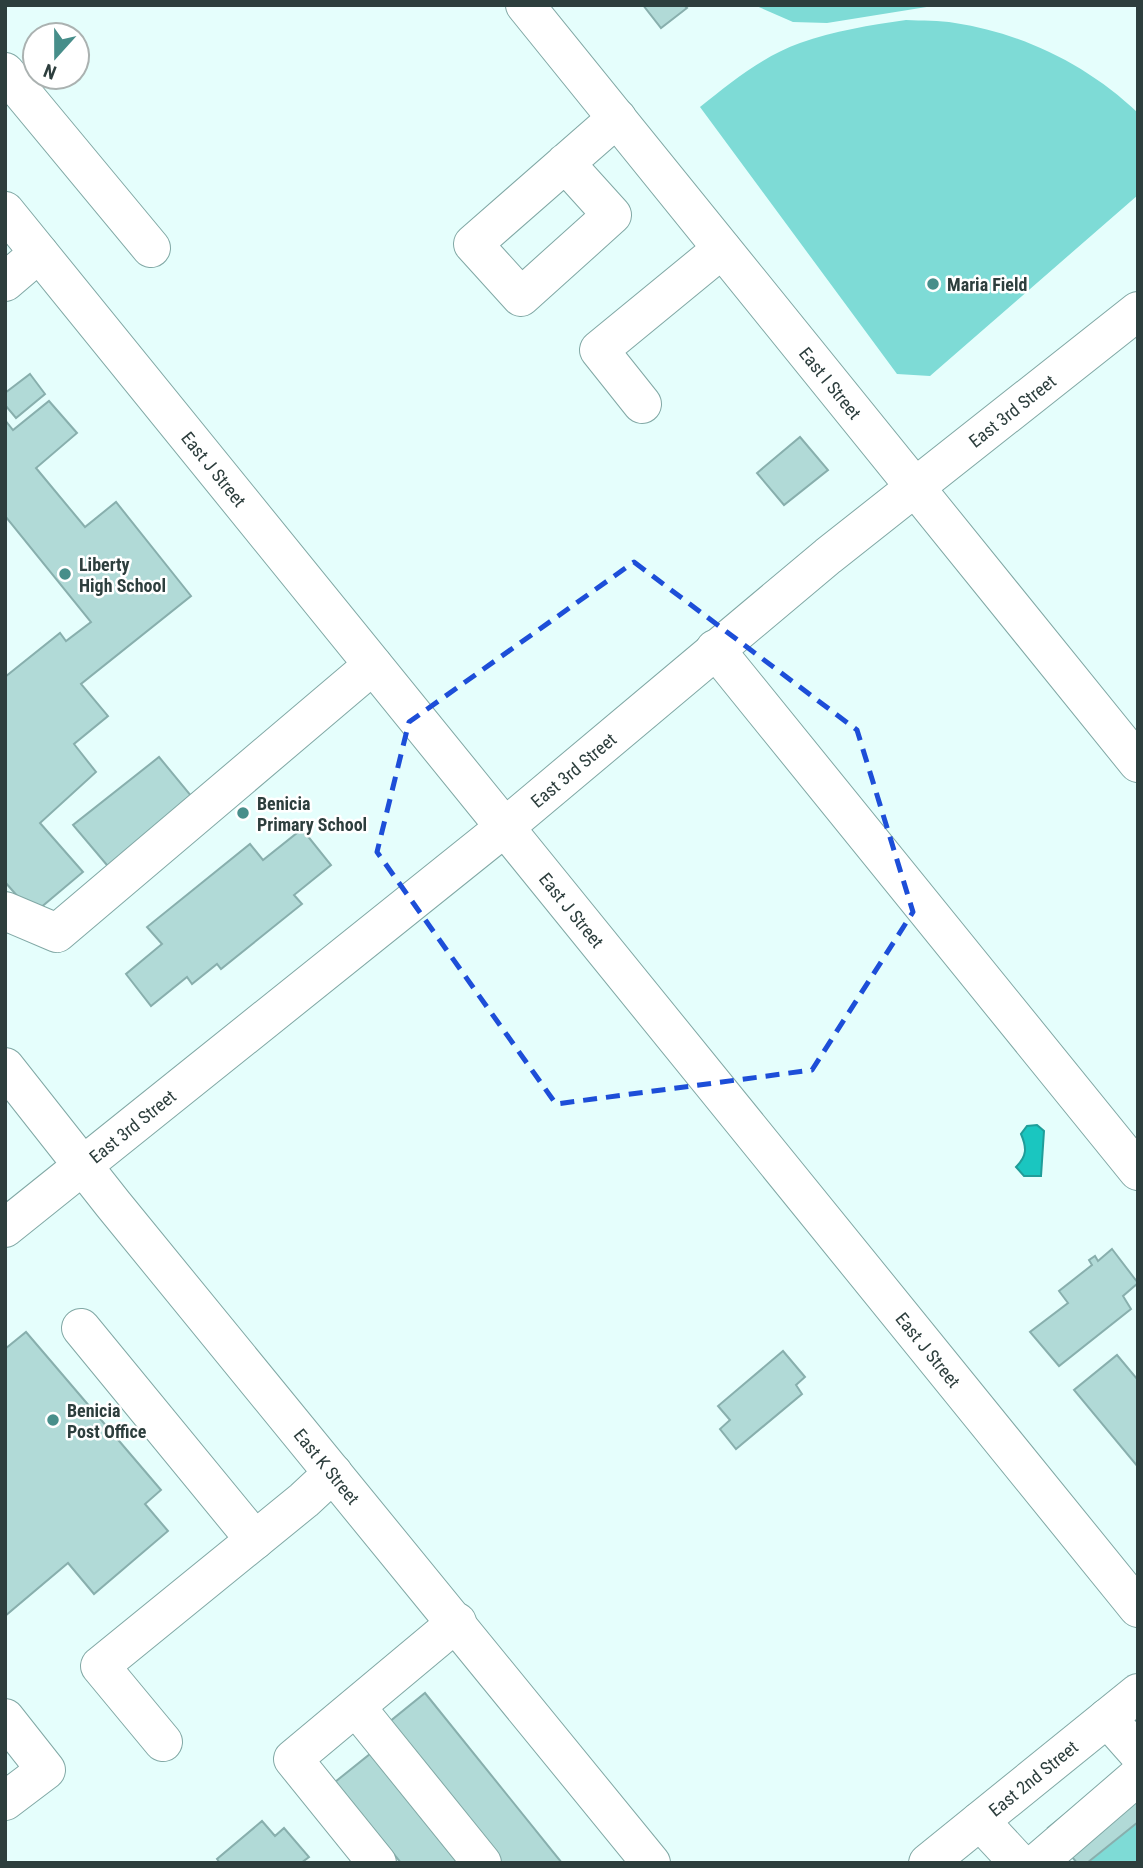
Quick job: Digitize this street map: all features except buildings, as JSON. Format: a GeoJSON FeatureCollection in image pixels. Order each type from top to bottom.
{"type":"FeatureCollection","features":[{"type":"Feature","properties":{"kind":"street","name":"East I Street"},"geometry":{"type":"LineString","coordinates":[[525,5],[1138,763]]}},
{"type":"Feature","properties":{"kind":"street"},"geometry":{"type":"LineString","coordinates":[[5,72],[150,248]]}},
{"type":"Feature","properties":{"kind":"street"},"geometry":{"type":"LineString","coordinates":[[565,163],[617,118]]}},
{"type":"Feature","properties":{"kind":"street","name":"East J Street"},"geometry":{"type":"LineString","coordinates":[[5,211],[1138,1608]]}},
{"type":"Feature","properties":{"kind":"street"},"geometry":{"type":"LineString","coordinates":[[642,404],[599,351],[722,249]]}},
{"type":"Feature","properties":{"kind":"street"},"geometry":{"type":"LineString","coordinates":[[5,282],[39,253]]}},
{"type":"Feature","properties":{"kind":"street","name":"East 3rd Street"},"geometry":{"type":"LineString","coordinates":[[5,1228],[505,827],[828,556],[1138,311]]}},
{"type":"Feature","properties":{"kind":"street"},"geometry":{"type":"LineString","coordinates":[[715,649],[1138,1171]]}},
{"type":"Feature","properties":{"kind":"street"},"geometry":{"type":"LineString","coordinates":[[5,911],[57,933],[373,665]]}},
{"type":"Feature","properties":{"kind":"street","name":"East K Street"},"geometry":{"type":"LineString","coordinates":[[5,1067],[113,1204],[457,1622],[651,1863]]}},
{"type":"Feature","properties":{"kind":"street"},"geometry":{"type":"LineString","coordinates":[[81,1328],[255,1540]]}},
{"type":"Feature","properties":{"kind":"street"},"geometry":{"type":"LineString","coordinates":[[163,1742],[100,1666],[333,1473]]}},
{"type":"Feature","properties":{"kind":"street"},"geometry":{"type":"LineString","coordinates":[[377,1863],[293,1759],[457,1622]]}},
{"type":"Feature","properties":{"kind":"street","name":"East 2nd Street"},"geometry":{"type":"LineString","coordinates":[[928,1863],[1138,1693]]}},
{"type":"Feature","properties":{"kind":"street"},"geometry":{"type":"LineString","coordinates":[[356,1707],[482,1863]]}},
{"type":"Feature","properties":{"kind":"street"},"geometry":{"type":"LineString","coordinates":[[5,1718],[46,1770],[5,1801]]}},
{"type":"Feature","properties":{"kind":"street"},"geometry":{"type":"LineString","coordinates":[[1107,1718],[1138,1753]]}},
{"type":"Feature","properties":{"kind":"street"},"geometry":{"type":"LineString","coordinates":[[1037,1863],[1138,1776]]}},
{"type":"Feature","properties":{"kind":"street"},"geometry":{"type":"LineString","coordinates":[[980,1821],[1019,1863]]}},
{"type":"Feature","properties":{"kind":"highlighted area"},"geometry":{"type":"Polygon","coordinates":[[[634,562],[857,730],[913,912],[812,1070],[556,1104],[377,852],[409,722],[634,562]]]}},
{"type":"Feature","properties":{"kind":"shaded area"},"geometry":{"type":"Polygon","coordinates":[[[754,5],[939,5],[827,23],[793,22],[754,5]]]}},
{"type":"Feature","properties":{"kind":"shaded area","name":"Maria Field"},"geometry":{"type":"Polygon","coordinates":[[[906,20],[955,23],[1029,43],[1098,80],[1138,113],[1138,195],[930,376],[897,374],[700,107],[747,71],[786,48],[839,32],[906,20]]]}},
{"type":"Feature","properties":{"kind":"shaded area"},"geometry":{"type":"Polygon","coordinates":[[[1037,1125],[1044,1131],[1041,1176],[1024,1176],[1016,1167],[1025,1152],[1021,1134],[1027,1126],[1037,1125]]]}},
{"type":"Feature","properties":{"kind":"shaded area"},"geometry":{"type":"Polygon","coordinates":[[[1138,1822],[1138,1863],[1088,1863],[1138,1822]]]}},
{"type":"Feature","properties":{"kind":"place","name":"Maria Field"},"geometry":{"type":"Point","coordinates":[933,284]}},
{"type":"Feature","properties":{"kind":"place","name":"Liberty High School"},"geometry":{"type":"Point","coordinates":[65,574]}},
{"type":"Feature","properties":{"kind":"place","name":"Benicia Primary School"},"geometry":{"type":"Point","coordinates":[243,813]}},
{"type":"Feature","properties":{"kind":"place","name":"Benicia Post Office"},"geometry":{"type":"Point","coordinates":[53,1420]}}]}
